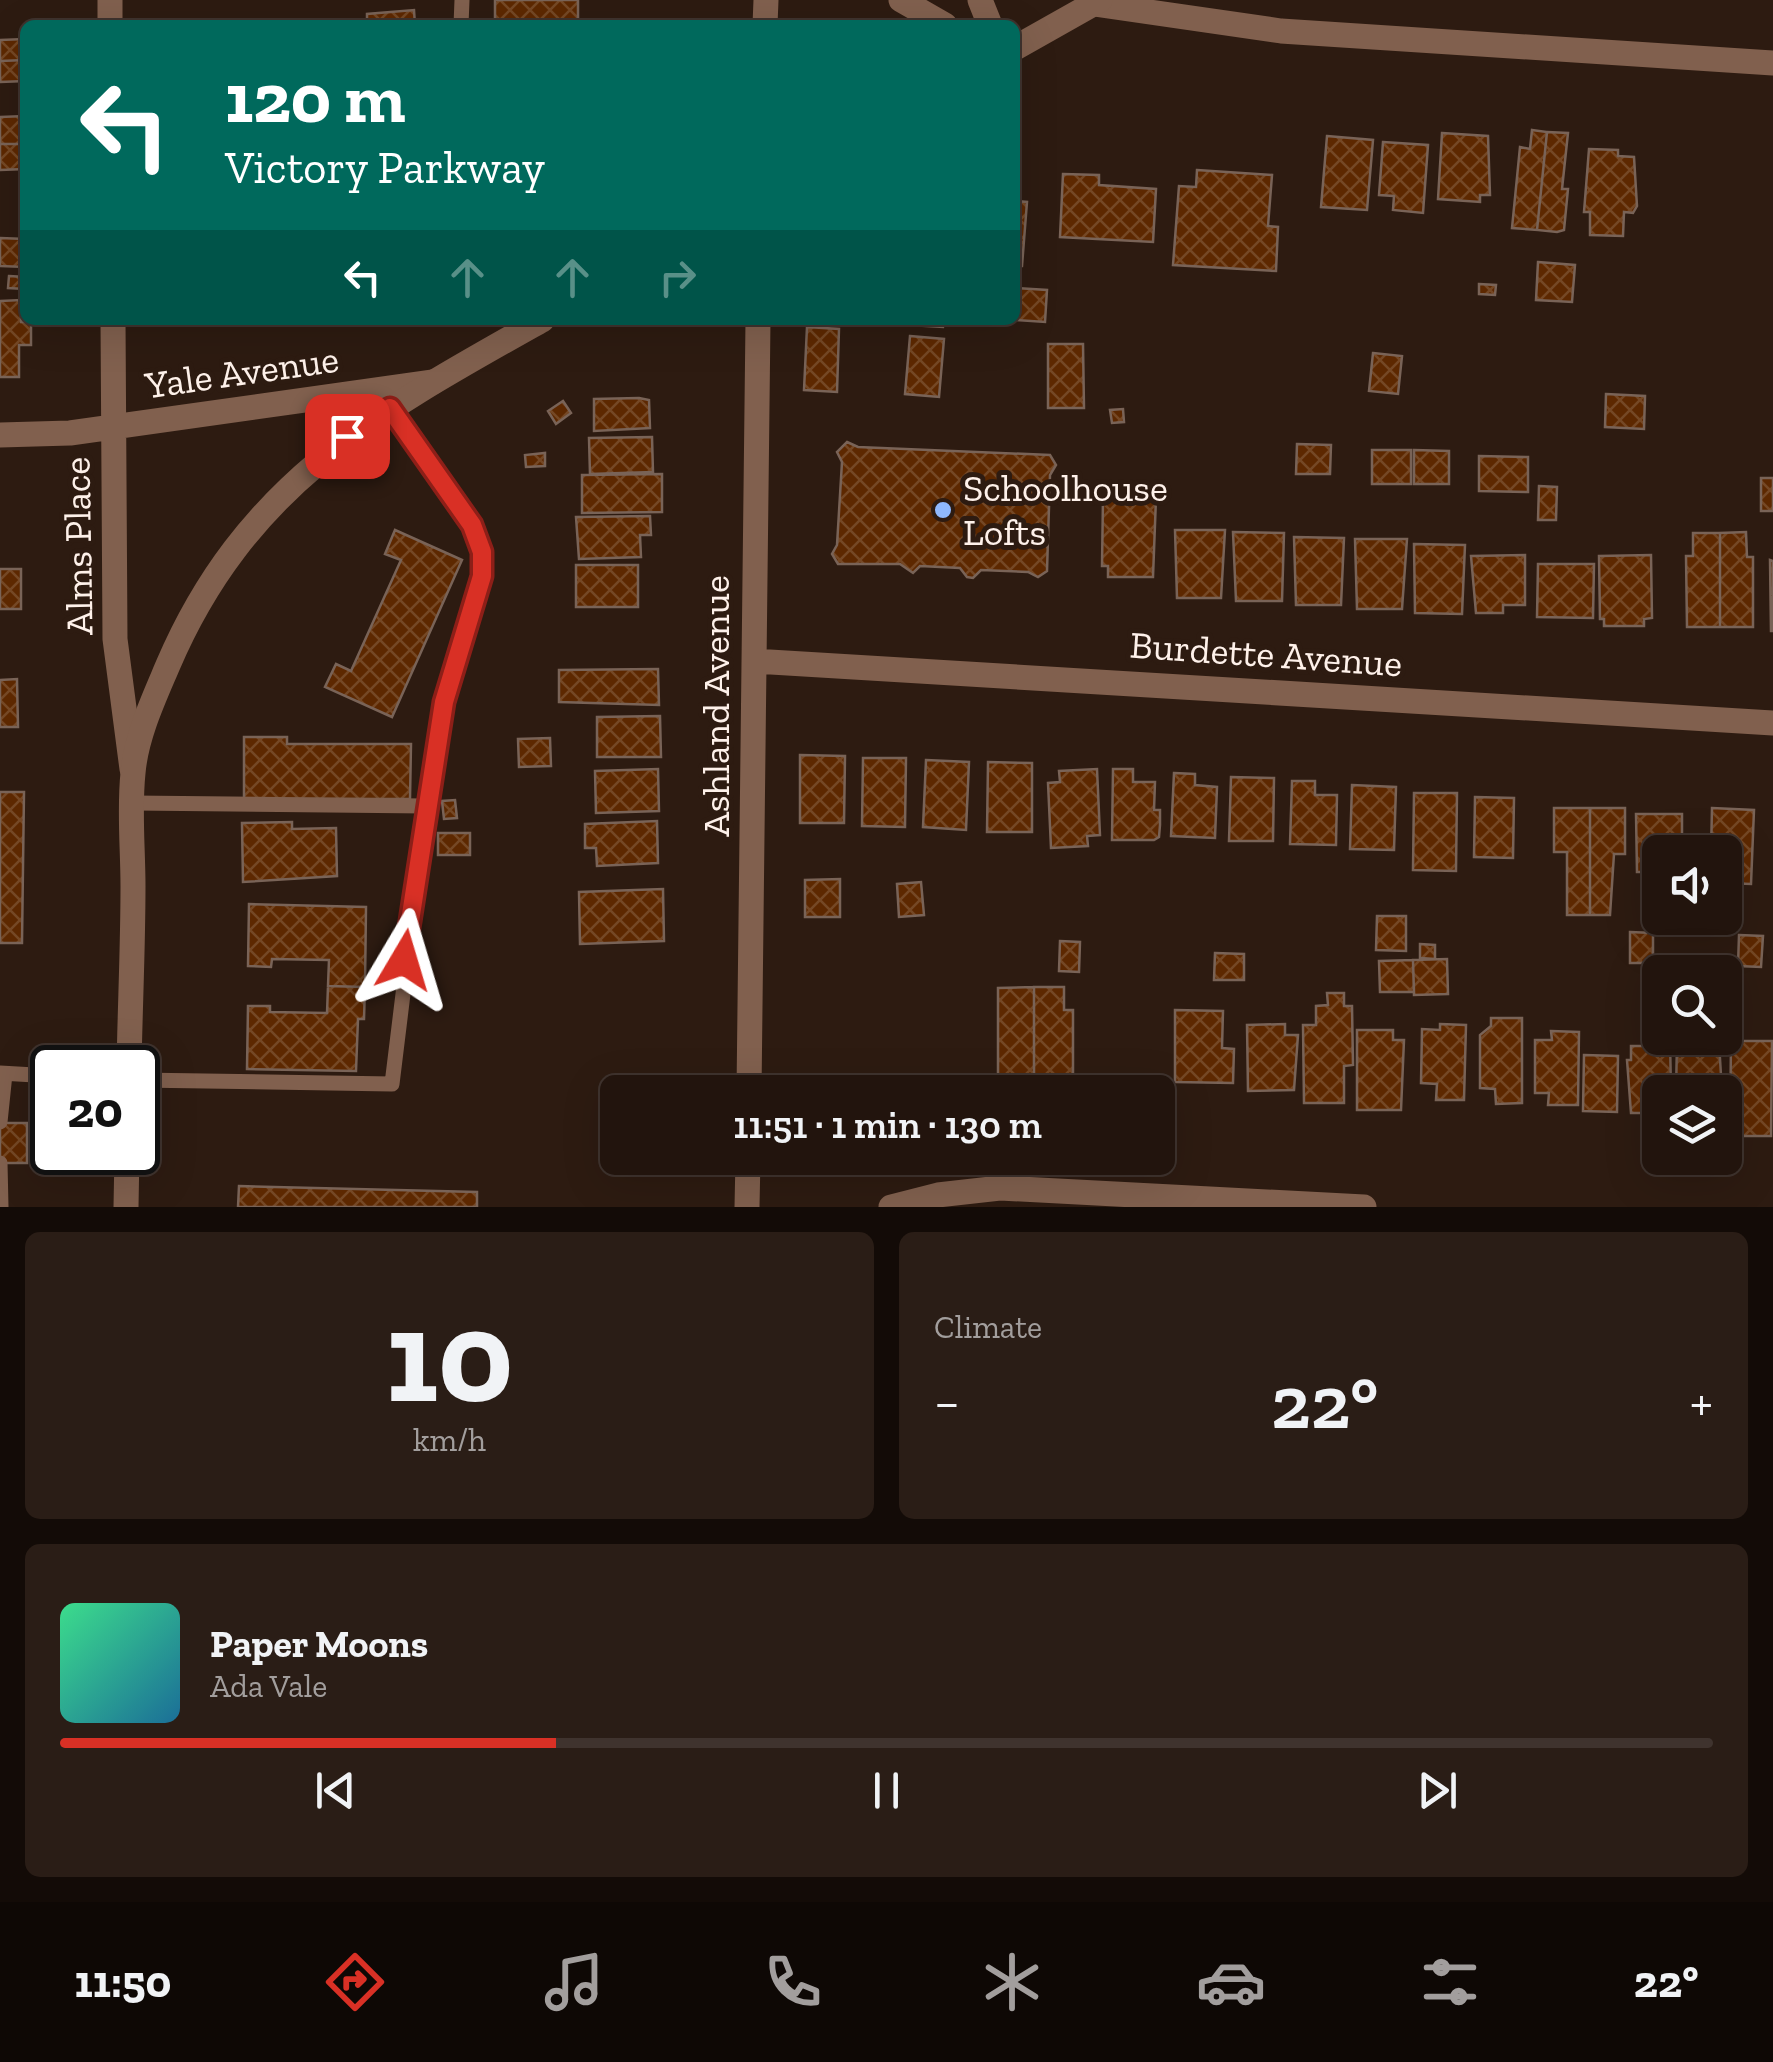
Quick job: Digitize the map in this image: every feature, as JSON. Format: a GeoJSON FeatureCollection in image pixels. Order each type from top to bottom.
{"type":"FeatureCollection","features":[{"type":"Feature","properties":{"kind":"street"},"geometry":{"type":"LineString","coordinates":[[901,0],[936,20]]}},
{"type":"Feature","properties":{"kind":"street"},"geometry":{"type":"LineString","coordinates":[[1020,45],[1097,2],[1280,31],[1773,63]]}},
{"type":"Feature","properties":{"kind":"street","name":"Alms Place"},"geometry":{"type":"LineString","coordinates":[[113,325],[115,640],[133,770]]}},
{"type":"Feature","properties":{"kind":"street"},"geometry":{"type":"LineString","coordinates":[[129,1045],[133,770],[151,705],[182,633],[216,574],[296,480],[347,436],[533,325]]}},
{"type":"Feature","properties":{"kind":"street","name":"Ashland Avenue"},"geometry":{"type":"LineString","coordinates":[[749,1075],[758,325]]}},
{"type":"Feature","properties":{"kind":"street","name":"Yale Avenue"},"geometry":{"type":"LineString","coordinates":[[0,435],[114,427],[433,382]]}},
{"type":"Feature","properties":{"kind":"street","name":"Burdette Avenue"},"geometry":{"type":"LineString","coordinates":[[754,660],[1773,723]]}},
{"type":"Feature","properties":{"kind":"street"},"geometry":{"type":"LineString","coordinates":[[126,1207],[127,1175]]}},
{"type":"Feature","properties":{"kind":"street"},"geometry":{"type":"LineString","coordinates":[[747,1207],[748,1175]]}},
{"type":"Feature","properties":{"kind":"street"},"geometry":{"type":"LineString","coordinates":[[891,1207],[938,1195],[1016,1188],[1364,1207]]}},
{"type":"Feature","properties":{"kind":"lane"},"geometry":{"type":"LineString","coordinates":[[160,1080],[392,1084],[426,806],[444,702],[482,576],[482,552],[462,510],[390,408]]}},
{"type":"Feature","properties":{"kind":"lane"},"geometry":{"type":"LineString","coordinates":[[133,803],[426,806]]}},
{"type":"Feature","properties":{"kind":"lane"},"geometry":{"type":"LineString","coordinates":[[7,1122],[3,1073],[30,1075]]}},
{"type":"Feature","properties":{"kind":"lane"},"geometry":{"type":"LineString","coordinates":[[2,1207],[7,1163]]}},
{"type":"Feature","properties":{"kind":"building"},"geometry":{"type":"Polygon","coordinates":[[[495,0],[578,0],[578,20],[495,20],[495,0]]]}},
{"type":"Feature","properties":{"kind":"building"},"geometry":{"type":"Polygon","coordinates":[[[414,10],[415,20],[367,20],[367,14],[414,10]]]}},
{"type":"Feature","properties":{"kind":"building"},"geometry":{"type":"Polygon","coordinates":[[[20,39],[20,60],[0,61],[0,40],[20,39]]]}},
{"type":"Feature","properties":{"kind":"building"},"geometry":{"type":"Polygon","coordinates":[[[20,60],[20,81],[0,82],[0,61],[20,60]]]}},
{"type":"Feature","properties":{"kind":"building"},"geometry":{"type":"Polygon","coordinates":[[[20,116],[20,144],[0,144],[0,117],[20,116]]]}},
{"type":"Feature","properties":{"kind":"building"},"geometry":{"type":"Polygon","coordinates":[[[1532,130],[1547,132],[1537,230],[1512,228],[1520,147],[1530,149],[1532,130]]]}},
{"type":"Feature","properties":{"kind":"building"},"geometry":{"type":"Polygon","coordinates":[[[1547,132],[1568,133],[1562,189],[1568,189],[1564,230],[1557,232],[1537,230],[1547,132]]]}},
{"type":"Feature","properties":{"kind":"building"},"geometry":{"type":"Polygon","coordinates":[[[1442,133],[1488,136],[1490,195],[1480,195],[1480,202],[1438,199],[1442,133]]]}},
{"type":"Feature","properties":{"kind":"building"},"geometry":{"type":"Polygon","coordinates":[[[1327,136],[1373,140],[1367,210],[1321,207],[1327,136]]]}},
{"type":"Feature","properties":{"kind":"building"},"geometry":{"type":"Polygon","coordinates":[[[1383,142],[1428,145],[1423,213],[1393,210],[1394,196],[1379,195],[1383,142]]]}},
{"type":"Feature","properties":{"kind":"building"},"geometry":{"type":"Polygon","coordinates":[[[0,144],[20,144],[20,169],[0,170],[0,144]]]}},
{"type":"Feature","properties":{"kind":"building"},"geometry":{"type":"Polygon","coordinates":[[[1589,149],[1618,150],[1618,156],[1634,157],[1637,206],[1633,213],[1624,212],[1623,236],[1590,235],[1590,212],[1584,212],[1589,149]]]}},
{"type":"Feature","properties":{"kind":"building"},"geometry":{"type":"Polygon","coordinates":[[[1197,170],[1272,175],[1268,226],[1278,227],[1276,271],[1173,265],[1179,186],[1196,187],[1197,170]]]}},
{"type":"Feature","properties":{"kind":"building"},"geometry":{"type":"Polygon","coordinates":[[[1063,174],[1099,175],[1099,185],[1156,189],[1153,242],[1060,237],[1063,174]]]}},
{"type":"Feature","properties":{"kind":"building"},"geometry":{"type":"Polygon","coordinates":[[[1020,201],[1027,202],[1020,266],[1020,201]]]}},
{"type":"Feature","properties":{"kind":"building"},"geometry":{"type":"Polygon","coordinates":[[[0,238],[20,239],[20,267],[0,266],[0,238]]]}},
{"type":"Feature","properties":{"kind":"building"},"geometry":{"type":"Polygon","coordinates":[[[1538,262],[1575,265],[1572,302],[1536,300],[1538,262]]]}},
{"type":"Feature","properties":{"kind":"building"},"geometry":{"type":"Polygon","coordinates":[[[9,276],[20,277],[20,289],[8,288],[9,276]]]}},
{"type":"Feature","properties":{"kind":"building"},"geometry":{"type":"Polygon","coordinates":[[[1479,284],[1496,285],[1495,295],[1479,294],[1479,284]]]}},
{"type":"Feature","properties":{"kind":"building"},"geometry":{"type":"Polygon","coordinates":[[[1020,288],[1047,290],[1045,322],[1020,320],[1020,288]]]}},
{"type":"Feature","properties":{"kind":"building"},"geometry":{"type":"Polygon","coordinates":[[[20,300],[20,325],[31,325],[31,345],[19,345],[19,377],[0,377],[0,301],[20,300]]]}},
{"type":"Feature","properties":{"kind":"building"},"geometry":{"type":"Polygon","coordinates":[[[807,327],[839,329],[837,392],[804,390],[807,327]]]}},
{"type":"Feature","properties":{"kind":"building"},"geometry":{"type":"Polygon","coordinates":[[[910,336],[944,339],[939,397],[905,394],[910,336]]]}},
{"type":"Feature","properties":{"kind":"building"},"geometry":{"type":"Polygon","coordinates":[[[1048,344],[1083,344],[1084,408],[1048,408],[1048,344]]]}},
{"type":"Feature","properties":{"kind":"building"},"geometry":{"type":"Polygon","coordinates":[[[1373,353],[1402,356],[1398,394],[1369,391],[1373,353]]]}},
{"type":"Feature","properties":{"kind":"building"},"geometry":{"type":"Polygon","coordinates":[[[1606,394],[1645,396],[1644,429],[1605,427],[1606,394]]]}},
{"type":"Feature","properties":{"kind":"building"},"geometry":{"type":"Polygon","coordinates":[[[594,399],[649,400],[650,428],[594,431],[594,399]]]}},
{"type":"Feature","properties":{"kind":"building"},"geometry":{"type":"Polygon","coordinates":[[[563,401],[571,413],[556,424],[548,411],[563,401]]]}},
{"type":"Feature","properties":{"kind":"building"},"geometry":{"type":"Polygon","coordinates":[[[1123,409],[1124,422],[1112,423],[1110,410],[1123,409]]]}},
{"type":"Feature","properties":{"kind":"building"},"geometry":{"type":"Polygon","coordinates":[[[652,437],[653,472],[590,474],[589,438],[652,437]]]}},
{"type":"Feature","properties":{"kind":"building","name":"Schoolhouse Lofts"},"geometry":{"type":"Polygon","coordinates":[[[847,442],[858,447],[1050,455],[1056,465],[1050,475],[1047,571],[1038,577],[1028,572],[981,570],[973,578],[960,568],[920,566],[913,573],[900,564],[838,564],[832,554],[837,545],[842,462],[837,452],[847,442]]]}},
{"type":"Feature","properties":{"kind":"building"},"geometry":{"type":"Polygon","coordinates":[[[1297,444],[1331,445],[1330,474],[1296,474],[1297,444]]]}},
{"type":"Feature","properties":{"kind":"building"},"geometry":{"type":"Polygon","coordinates":[[[1372,450],[1411,450],[1411,484],[1372,484],[1372,450]]]}},
{"type":"Feature","properties":{"kind":"building"},"geometry":{"type":"Polygon","coordinates":[[[1414,450],[1449,451],[1449,484],[1414,484],[1414,450]]]}},
{"type":"Feature","properties":{"kind":"building"},"geometry":{"type":"Polygon","coordinates":[[[545,453],[545,466],[526,467],[525,455],[545,453]]]}},
{"type":"Feature","properties":{"kind":"building"},"geometry":{"type":"Polygon","coordinates":[[[1479,456],[1528,457],[1528,492],[1479,491],[1479,456]]]}},
{"type":"Feature","properties":{"kind":"building"},"geometry":{"type":"Polygon","coordinates":[[[662,474],[662,512],[582,513],[582,475],[662,474]]]}},
{"type":"Feature","properties":{"kind":"building"},"geometry":{"type":"Polygon","coordinates":[[[1761,478],[1773,478],[1773,511],[1761,511],[1761,478]]]}},
{"type":"Feature","properties":{"kind":"building"},"geometry":{"type":"Polygon","coordinates":[[[1539,486],[1557,487],[1556,520],[1538,520],[1539,486]]]}},
{"type":"Feature","properties":{"kind":"building"},"geometry":{"type":"Polygon","coordinates":[[[1103,498],[1156,498],[1153,577],[1108,577],[1108,566],[1102,566],[1103,498]]]}},
{"type":"Feature","properties":{"kind":"building"},"geometry":{"type":"Polygon","coordinates":[[[650,516],[651,535],[640,535],[641,557],[579,559],[576,517],[650,516]]]}},
{"type":"Feature","properties":{"kind":"building"},"geometry":{"type":"Polygon","coordinates":[[[395,530],[462,560],[392,717],[325,687],[336,664],[351,671],[401,560],[385,554],[395,530]]]}},
{"type":"Feature","properties":{"kind":"building"},"geometry":{"type":"Polygon","coordinates":[[[1175,530],[1225,530],[1221,598],[1177,598],[1175,530]]]}},
{"type":"Feature","properties":{"kind":"building"},"geometry":{"type":"Polygon","coordinates":[[[1233,532],[1284,533],[1282,601],[1236,601],[1233,532]]]}},
{"type":"Feature","properties":{"kind":"building"},"geometry":{"type":"Polygon","coordinates":[[[1746,532],[1747,557],[1753,557],[1753,627],[1720,627],[1720,533],[1746,532]]]}},
{"type":"Feature","properties":{"kind":"building"},"geometry":{"type":"Polygon","coordinates":[[[1693,533],[1720,533],[1720,627],[1687,627],[1686,556],[1693,556],[1693,533]]]}},
{"type":"Feature","properties":{"kind":"building"},"geometry":{"type":"Polygon","coordinates":[[[1294,537],[1344,538],[1341,605],[1296,605],[1294,537]]]}},
{"type":"Feature","properties":{"kind":"building"},"geometry":{"type":"Polygon","coordinates":[[[1355,539],[1407,539],[1402,609],[1357,609],[1355,539]]]}},
{"type":"Feature","properties":{"kind":"building"},"geometry":{"type":"Polygon","coordinates":[[[1414,544],[1465,545],[1462,614],[1415,613],[1414,544]]]}},
{"type":"Feature","properties":{"kind":"building"},"geometry":{"type":"Polygon","coordinates":[[[1525,555],[1525,605],[1503,605],[1503,613],[1476,613],[1471,556],[1525,555]]]}},
{"type":"Feature","properties":{"kind":"building"},"geometry":{"type":"Polygon","coordinates":[[[1651,555],[1652,618],[1644,619],[1644,626],[1604,626],[1604,619],[1600,619],[1599,556],[1651,555]]]}},
{"type":"Feature","properties":{"kind":"building"},"geometry":{"type":"Polygon","coordinates":[[[1770,560],[1773,561],[1773,631],[1771,631],[1770,560]]]}},
{"type":"Feature","properties":{"kind":"building"},"geometry":{"type":"Polygon","coordinates":[[[1538,564],[1594,564],[1593,618],[1537,617],[1538,564]]]}},
{"type":"Feature","properties":{"kind":"building"},"geometry":{"type":"Polygon","coordinates":[[[576,565],[638,565],[638,607],[576,607],[576,565]]]}},
{"type":"Feature","properties":{"kind":"building"},"geometry":{"type":"Polygon","coordinates":[[[0,569],[21,569],[21,609],[0,609],[0,569]]]}},
{"type":"Feature","properties":{"kind":"building"},"geometry":{"type":"Polygon","coordinates":[[[658,669],[659,705],[559,702],[559,670],[658,669]]]}},
{"type":"Feature","properties":{"kind":"building"},"geometry":{"type":"Polygon","coordinates":[[[17,679],[18,727],[0,727],[0,680],[17,679]]]}},
{"type":"Feature","properties":{"kind":"building"},"geometry":{"type":"Polygon","coordinates":[[[660,716],[661,757],[597,757],[597,717],[660,716]]]}},
{"type":"Feature","properties":{"kind":"building"},"geometry":{"type":"Polygon","coordinates":[[[244,737],[287,737],[287,744],[411,744],[410,799],[244,799],[244,737]]]}},
{"type":"Feature","properties":{"kind":"building"},"geometry":{"type":"Polygon","coordinates":[[[550,738],[551,766],[519,767],[518,739],[550,738]]]}},
{"type":"Feature","properties":{"kind":"building"},"geometry":{"type":"Polygon","coordinates":[[[800,755],[845,756],[844,823],[800,823],[800,755]]]}},
{"type":"Feature","properties":{"kind":"building"},"geometry":{"type":"Polygon","coordinates":[[[863,758],[906,758],[905,827],[862,826],[863,758]]]}},
{"type":"Feature","properties":{"kind":"building"},"geometry":{"type":"Polygon","coordinates":[[[926,760],[969,762],[966,830],[923,827],[926,760]]]}},
{"type":"Feature","properties":{"kind":"building"},"geometry":{"type":"Polygon","coordinates":[[[988,762],[1032,763],[1032,832],[987,832],[988,762]]]}},
{"type":"Feature","properties":{"kind":"building"},"geometry":{"type":"Polygon","coordinates":[[[658,769],[659,811],[596,813],[595,771],[658,769]]]}},
{"type":"Feature","properties":{"kind":"building"},"geometry":{"type":"Polygon","coordinates":[[[1097,769],[1100,835],[1087,836],[1088,846],[1051,848],[1048,783],[1060,782],[1059,771],[1097,769]]]}},
{"type":"Feature","properties":{"kind":"building"},"geometry":{"type":"Polygon","coordinates":[[[1113,769],[1133,769],[1133,782],[1155,782],[1154,810],[1160,810],[1159,837],[1112,840],[1113,769]]]}},
{"type":"Feature","properties":{"kind":"building"},"geometry":{"type":"Polygon","coordinates":[[[1174,773],[1195,774],[1195,785],[1217,787],[1215,838],[1171,836],[1174,773]]]}},
{"type":"Feature","properties":{"kind":"building"},"geometry":{"type":"Polygon","coordinates":[[[1231,777],[1274,778],[1273,841],[1229,841],[1231,777]]]}},
{"type":"Feature","properties":{"kind":"building"},"geometry":{"type":"Polygon","coordinates":[[[1292,781],[1315,781],[1315,795],[1337,795],[1336,845],[1290,844],[1292,781]]]}},
{"type":"Feature","properties":{"kind":"building"},"geometry":{"type":"Polygon","coordinates":[[[1352,785],[1396,787],[1394,850],[1350,849],[1352,785]]]}},
{"type":"Feature","properties":{"kind":"building"},"geometry":{"type":"Polygon","coordinates":[[[0,792],[24,792],[22,943],[0,943],[0,792]]]}},
{"type":"Feature","properties":{"kind":"building"},"geometry":{"type":"Polygon","coordinates":[[[1414,793],[1457,793],[1456,871],[1413,870],[1414,793]]]}},
{"type":"Feature","properties":{"kind":"building"},"geometry":{"type":"Polygon","coordinates":[[[1475,797],[1514,798],[1513,858],[1474,857],[1475,797]]]}},
{"type":"Feature","properties":{"kind":"building"},"geometry":{"type":"Polygon","coordinates":[[[455,800],[457,818],[444,819],[442,801],[455,800]]]}},
{"type":"Feature","properties":{"kind":"building"},"geometry":{"type":"Polygon","coordinates":[[[1554,808],[1590,808],[1590,915],[1567,915],[1567,852],[1554,852],[1554,808]]]}},
{"type":"Feature","properties":{"kind":"building"},"geometry":{"type":"Polygon","coordinates":[[[1590,808],[1625,808],[1625,854],[1614,854],[1610,915],[1590,915],[1590,808]]]}},
{"type":"Feature","properties":{"kind":"building"},"geometry":{"type":"Polygon","coordinates":[[[1712,808],[1754,810],[1751,884],[1742,884],[1742,835],[1711,835],[1712,808]]]}},
{"type":"Feature","properties":{"kind":"building"},"geometry":{"type":"Polygon","coordinates":[[[1636,814],[1682,814],[1682,835],[1642,835],[1642,872],[1637,872],[1636,814]]]}},
{"type":"Feature","properties":{"kind":"building"},"geometry":{"type":"Polygon","coordinates":[[[657,821],[658,863],[597,866],[596,848],[585,848],[585,824],[657,821]]]}},
{"type":"Feature","properties":{"kind":"building"},"geometry":{"type":"Polygon","coordinates":[[[292,822],[292,829],[336,828],[337,876],[243,882],[242,823],[292,822]]]}},
{"type":"Feature","properties":{"kind":"building"},"geometry":{"type":"Polygon","coordinates":[[[438,833],[470,833],[470,855],[438,855],[438,833]]]}},
{"type":"Feature","properties":{"kind":"building"},"geometry":{"type":"Polygon","coordinates":[[[840,879],[840,917],[805,917],[805,880],[840,879]]]}},
{"type":"Feature","properties":{"kind":"building"},"geometry":{"type":"Polygon","coordinates":[[[921,882],[924,915],[899,917],[897,884],[921,882]]]}},
{"type":"Feature","properties":{"kind":"building"},"geometry":{"type":"Polygon","coordinates":[[[663,889],[664,941],[580,944],[579,892],[663,889]]]}},
{"type":"Feature","properties":{"kind":"building"},"geometry":{"type":"Polygon","coordinates":[[[249,904],[366,907],[365,987],[328,986],[329,960],[272,959],[271,967],[248,966],[249,904]]]}},
{"type":"Feature","properties":{"kind":"building"},"geometry":{"type":"Polygon","coordinates":[[[1377,916],[1406,916],[1406,951],[1376,950],[1377,916]]]}},
{"type":"Feature","properties":{"kind":"building"},"geometry":{"type":"Polygon","coordinates":[[[1630,932],[1653,935],[1653,955],[1642,955],[1642,963],[1630,963],[1630,932]]]}},
{"type":"Feature","properties":{"kind":"building"},"geometry":{"type":"Polygon","coordinates":[[[1739,935],[1763,936],[1761,967],[1742,966],[1742,955],[1738,955],[1739,935]]]}},
{"type":"Feature","properties":{"kind":"building"},"geometry":{"type":"Polygon","coordinates":[[[1060,941],[1080,942],[1079,972],[1059,971],[1060,941]]]}},
{"type":"Feature","properties":{"kind":"building"},"geometry":{"type":"Polygon","coordinates":[[[1420,944],[1435,945],[1435,959],[1420,958],[1420,944]]]}},
{"type":"Feature","properties":{"kind":"building"},"geometry":{"type":"Polygon","coordinates":[[[1215,953],[1244,954],[1244,980],[1214,980],[1215,953]]]}},
{"type":"Feature","properties":{"kind":"building"},"geometry":{"type":"Polygon","coordinates":[[[1447,959],[1448,994],[1414,995],[1413,960],[1447,959]]]}},
{"type":"Feature","properties":{"kind":"building"},"geometry":{"type":"Polygon","coordinates":[[[1413,960],[1414,992],[1380,992],[1379,961],[1413,960]]]}},
{"type":"Feature","properties":{"kind":"building"},"geometry":{"type":"Polygon","coordinates":[[[328,986],[365,987],[364,1019],[358,1019],[356,1071],[247,1069],[248,1006],[270,1006],[270,1012],[327,1013],[328,986]]]}},
{"type":"Feature","properties":{"kind":"building"},"geometry":{"type":"Polygon","coordinates":[[[1034,987],[1034,1075],[998,1075],[998,988],[1034,987]]]}},
{"type":"Feature","properties":{"kind":"building"},"geometry":{"type":"Polygon","coordinates":[[[1034,987],[1064,987],[1064,1010],[1073,1010],[1073,1075],[1034,1075],[1034,987]]]}},
{"type":"Feature","properties":{"kind":"building"},"geometry":{"type":"Polygon","coordinates":[[[1327,993],[1344,993],[1344,1006],[1352,1006],[1353,1065],[1344,1066],[1344,1103],[1304,1103],[1303,1025],[1316,1025],[1316,1006],[1328,1005],[1327,993]]]}},
{"type":"Feature","properties":{"kind":"building"},"geometry":{"type":"Polygon","coordinates":[[[1175,1010],[1223,1011],[1222,1048],[1234,1049],[1233,1083],[1175,1082],[1175,1010]]]}},
{"type":"Feature","properties":{"kind":"building"},"geometry":{"type":"Polygon","coordinates":[[[1491,1018],[1522,1018],[1522,1103],[1496,1104],[1495,1089],[1480,1088],[1480,1035],[1491,1026],[1491,1018]]]}},
{"type":"Feature","properties":{"kind":"building"},"geometry":{"type":"Polygon","coordinates":[[[1285,1024],[1285,1035],[1298,1035],[1294,1090],[1248,1091],[1247,1025],[1285,1024]]]}},
{"type":"Feature","properties":{"kind":"building"},"geometry":{"type":"Polygon","coordinates":[[[1440,1024],[1466,1025],[1464,1100],[1436,1100],[1437,1084],[1421,1083],[1422,1029],[1440,1030],[1440,1024]]]}},
{"type":"Feature","properties":{"kind":"building"},"geometry":{"type":"Polygon","coordinates":[[[1357,1030],[1393,1030],[1393,1040],[1404,1040],[1401,1110],[1357,1110],[1357,1030]]]}},
{"type":"Feature","properties":{"kind":"building"},"geometry":{"type":"Polygon","coordinates":[[[1551,1031],[1579,1032],[1578,1105],[1548,1105],[1549,1093],[1535,1093],[1535,1040],[1552,1040],[1551,1031]]]}},
{"type":"Feature","properties":{"kind":"building"},"geometry":{"type":"Polygon","coordinates":[[[1742,1041],[1772,1041],[1771,1136],[1742,1136],[1742,1075],[1731,1075],[1731,1055],[1742,1055],[1742,1041]]]}},
{"type":"Feature","properties":{"kind":"building"},"geometry":{"type":"Polygon","coordinates":[[[1631,1046],[1642,1046],[1642,1055],[1670,1055],[1671,1075],[1642,1075],[1642,1113],[1631,1113],[1627,1060],[1631,1060],[1631,1046]]]}},
{"type":"Feature","properties":{"kind":"building"},"geometry":{"type":"Polygon","coordinates":[[[1584,1055],[1618,1056],[1617,1112],[1583,1111],[1584,1055]]]}},
{"type":"Feature","properties":{"kind":"building"},"geometry":{"type":"Polygon","coordinates":[[[1677,1055],[1720,1055],[1721,1075],[1676,1075],[1677,1055]]]}},
{"type":"Feature","properties":{"kind":"building"},"geometry":{"type":"Polygon","coordinates":[[[0,1123],[27,1123],[27,1163],[0,1163],[0,1123]]]}},
{"type":"Feature","properties":{"kind":"building"},"geometry":{"type":"Polygon","coordinates":[[[239,1186],[477,1192],[477,1207],[238,1207],[239,1186]]]}},
{"type":"Feature","properties":{"kind":"place","name":"Schoolhouse Lofts"},"geometry":{"type":"Point","coordinates":[943,510]}},
{"type":"Feature","properties":{"kind":"route"},"geometry":{"type":"LineString","coordinates":[[347,436],[390,408],[472,525],[482,552],[482,576],[444,702],[404,960]]}}]}
